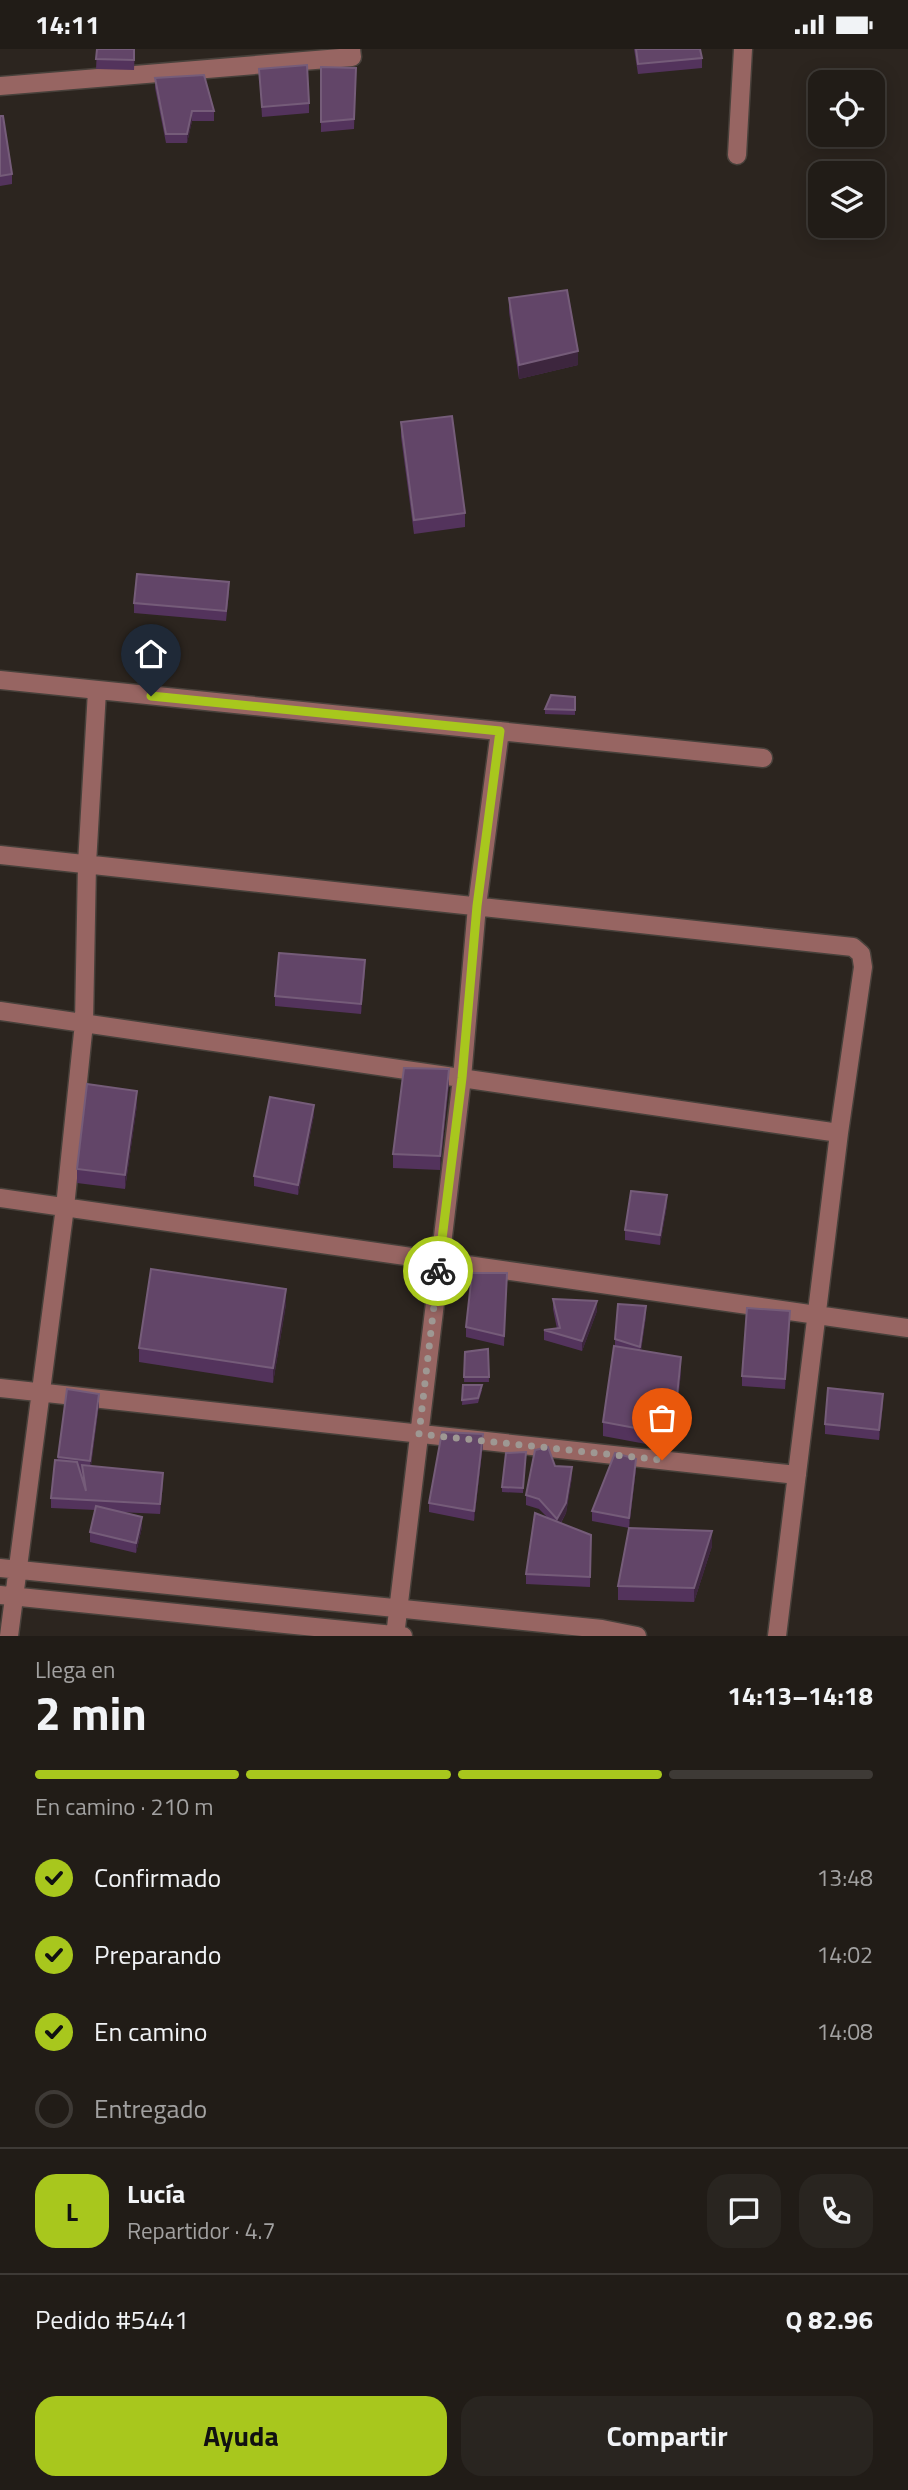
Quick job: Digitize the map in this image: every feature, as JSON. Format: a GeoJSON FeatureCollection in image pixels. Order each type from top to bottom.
{"type":"FeatureCollection","features":[{"type":"Feature","properties":{"kind":"street"},"geometry":{"type":"LineString","coordinates":[[0,86],[352,57],[351,49]]}},
{"type":"Feature","properties":{"kind":"street"},"geometry":{"type":"LineString","coordinates":[[737,155],[743,49]]}},
{"type":"Feature","properties":{"kind":"street"},"geometry":{"type":"LineString","coordinates":[[0,680],[763,758]]}},
{"type":"Feature","properties":{"kind":"street"},"geometry":{"type":"LineString","coordinates":[[9,1636],[8,1568],[38,1392],[65,1207],[83,1023],[87,864],[97,691]]}},
{"type":"Feature","properties":{"kind":"street"},"geometry":{"type":"LineString","coordinates":[[395,1636],[462,1078],[477,906],[500,731]]}},
{"type":"Feature","properties":{"kind":"street"},"geometry":{"type":"LineString","coordinates":[[0,855],[853,947],[861,954],[863,967],[839,1133],[777,1636]]}},
{"type":"Feature","properties":{"kind":"street"},"geometry":{"type":"LineString","coordinates":[[0,1011],[839,1133]]}},
{"type":"Feature","properties":{"kind":"street"},"geometry":{"type":"LineString","coordinates":[[0,1198],[908,1328]]}},
{"type":"Feature","properties":{"kind":"street"},"geometry":{"type":"LineString","coordinates":[[0,1388],[797,1475]]}},
{"type":"Feature","properties":{"kind":"street"},"geometry":{"type":"LineString","coordinates":[[8,1568],[602,1629],[637,1636]]}},
{"type":"Feature","properties":{"kind":"street"},"geometry":{"type":"LineString","coordinates":[[7,1596],[403,1636]]}},
{"type":"Feature","properties":{"kind":"building"},"geometry":{"type":"Polygon","coordinates":[[[97,49],[134,49],[134,60],[96,59],[97,49]]]}},
{"type":"Feature","properties":{"kind":"building"},"geometry":{"type":"Polygon","coordinates":[[[636,49],[700,49],[702,58],[638,64],[636,49]]]}},
{"type":"Feature","properties":{"kind":"building"},"geometry":{"type":"Polygon","coordinates":[[[307,65],[309,103],[262,107],[259,69],[307,65]]]}},
{"type":"Feature","properties":{"kind":"building"},"geometry":{"type":"Polygon","coordinates":[[[321,67],[356,68],[354,119],[321,122],[321,67]]]}},
{"type":"Feature","properties":{"kind":"building"},"geometry":{"type":"Polygon","coordinates":[[[204,75],[214,111],[192,111],[187,134],[166,134],[155,78],[204,75]]]}},
{"type":"Feature","properties":{"kind":"building"},"geometry":{"type":"Polygon","coordinates":[[[0,116],[3,116],[12,174],[0,176],[0,116]]]}},
{"type":"Feature","properties":{"kind":"building"},"geometry":{"type":"Polygon","coordinates":[[[567,290],[578,351],[519,365],[509,298],[567,290]]]}},
{"type":"Feature","properties":{"kind":"building"},"geometry":{"type":"Polygon","coordinates":[[[452,416],[465,513],[414,520],[401,422],[452,416]]]}},
{"type":"Feature","properties":{"kind":"building"},"geometry":{"type":"Polygon","coordinates":[[[137,574],[229,582],[226,611],[134,603],[137,574]]]}},
{"type":"Feature","properties":{"kind":"building"},"geometry":{"type":"Polygon","coordinates":[[[551,695],[575,697],[575,710],[545,709],[551,695]]]}},
{"type":"Feature","properties":{"kind":"building"},"geometry":{"type":"Polygon","coordinates":[[[279,953],[365,960],[361,1004],[275,996],[279,953]]]}},
{"type":"Feature","properties":{"kind":"building"},"geometry":{"type":"Polygon","coordinates":[[[404,1068],[449,1069],[440,1156],[393,1154],[404,1068]]]}},
{"type":"Feature","properties":{"kind":"building"},"geometry":{"type":"Polygon","coordinates":[[[87,1084],[137,1091],[125,1175],[77,1169],[87,1084]]]}},
{"type":"Feature","properties":{"kind":"building"},"geometry":{"type":"Polygon","coordinates":[[[270,1097],[314,1105],[298,1185],[254,1176],[270,1097]]]}},
{"type":"Feature","properties":{"kind":"building"},"geometry":{"type":"Polygon","coordinates":[[[631,1191],[667,1195],[660,1235],[625,1230],[631,1191]]]}},
{"type":"Feature","properties":{"kind":"building"},"geometry":{"type":"Polygon","coordinates":[[[151,1269],[286,1289],[273,1368],[139,1348],[151,1269]]]}},
{"type":"Feature","properties":{"kind":"building"},"geometry":{"type":"Polygon","coordinates":[[[472,1273],[507,1273],[504,1336],[466,1327],[472,1273]]]}},
{"type":"Feature","properties":{"kind":"building"},"geometry":{"type":"Polygon","coordinates":[[[553,1299],[597,1301],[582,1341],[544,1330],[560,1328],[553,1299]]]}},
{"type":"Feature","properties":{"kind":"building"},"geometry":{"type":"Polygon","coordinates":[[[618,1304],[646,1306],[640,1347],[615,1339],[618,1304]]]}},
{"type":"Feature","properties":{"kind":"building"},"geometry":{"type":"Polygon","coordinates":[[[747,1308],[790,1311],[785,1379],[742,1376],[747,1308]]]}},
{"type":"Feature","properties":{"kind":"building"},"geometry":{"type":"Polygon","coordinates":[[[614,1346],[681,1357],[673,1435],[603,1422],[614,1346]]]}},
{"type":"Feature","properties":{"kind":"building"},"geometry":{"type":"Polygon","coordinates":[[[488,1349],[489,1377],[464,1377],[465,1352],[488,1349]]]}},
{"type":"Feature","properties":{"kind":"building"},"geometry":{"type":"Polygon","coordinates":[[[463,1385],[482,1385],[478,1398],[462,1400],[463,1385]]]}},
{"type":"Feature","properties":{"kind":"building"},"geometry":{"type":"Polygon","coordinates":[[[828,1388],[883,1394],[879,1430],[825,1424],[828,1388]]]}},
{"type":"Feature","properties":{"kind":"building"},"geometry":{"type":"Polygon","coordinates":[[[67,1389],[99,1394],[90,1461],[58,1457],[67,1389]]]}},
{"type":"Feature","properties":{"kind":"building"},"geometry":{"type":"Polygon","coordinates":[[[442,1432],[483,1434],[474,1511],[429,1503],[442,1432]]]}},
{"type":"Feature","properties":{"kind":"building"},"geometry":{"type":"Polygon","coordinates":[[[548,1447],[555,1466],[572,1467],[566,1503],[557,1519],[539,1499],[526,1495],[535,1450],[548,1447]]]}},
{"type":"Feature","properties":{"kind":"building"},"geometry":{"type":"Polygon","coordinates":[[[526,1452],[523,1488],[502,1487],[506,1453],[526,1452]]]}},
{"type":"Feature","properties":{"kind":"building"},"geometry":{"type":"Polygon","coordinates":[[[615,1453],[636,1459],[629,1518],[592,1511],[615,1453]]]}},
{"type":"Feature","properties":{"kind":"building"},"geometry":{"type":"Polygon","coordinates":[[[55,1460],[77,1462],[86,1491],[82,1465],[163,1473],[160,1504],[51,1498],[55,1460]]]}},
{"type":"Feature","properties":{"kind":"building"},"geometry":{"type":"Polygon","coordinates":[[[96,1506],[142,1517],[136,1543],[90,1532],[96,1506]]]}},
{"type":"Feature","properties":{"kind":"building"},"geometry":{"type":"Polygon","coordinates":[[[535,1513],[591,1535],[590,1577],[526,1574],[535,1513]]]}},
{"type":"Feature","properties":{"kind":"building"},"geometry":{"type":"Polygon","coordinates":[[[629,1528],[712,1531],[694,1588],[618,1586],[629,1528]]]}},
{"type":"Feature","properties":{"kind":"way so far"},"geometry":{"type":"LineString","coordinates":[[438,1271],[419,1434],[662,1460]]}},
{"type":"Feature","properties":{"kind":"route"},"geometry":{"type":"LineString","coordinates":[[151,696],[500,731],[477,906],[462,1078],[438,1271]]}}]}
